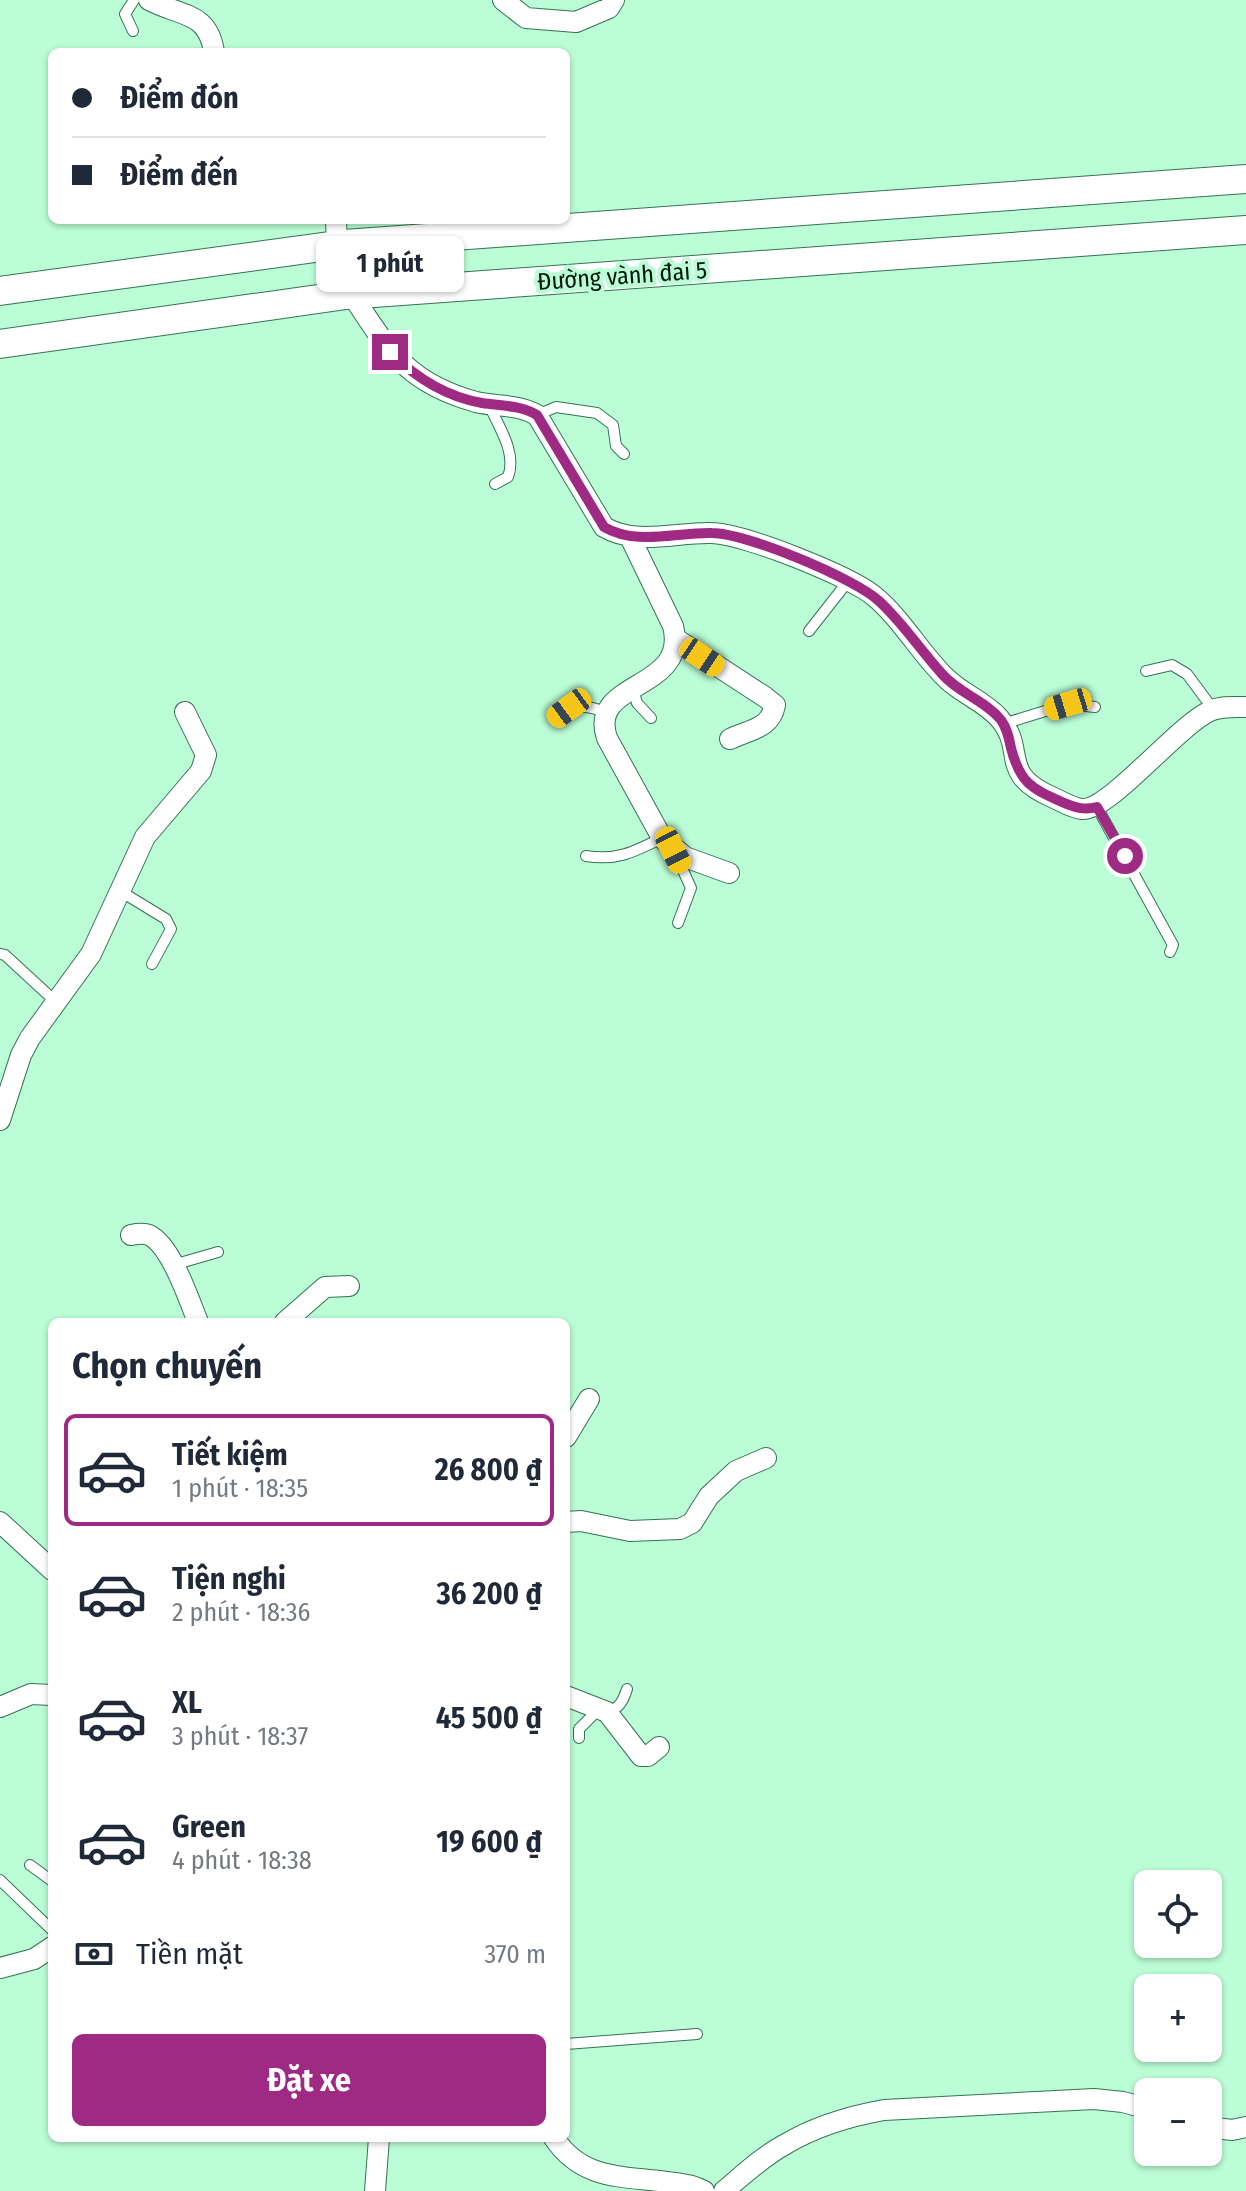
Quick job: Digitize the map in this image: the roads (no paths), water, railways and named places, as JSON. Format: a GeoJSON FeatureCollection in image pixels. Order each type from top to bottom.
{"type":"FeatureCollection","features":[{"type":"Feature","properties":{"kind":"main road"},"geometry":{"type":"LineString","coordinates":[[570,218],[1246,179]]}},
{"type":"Feature","properties":{"kind":"main road"},"geometry":{"type":"LineString","coordinates":[[0,291],[336,232],[473,224]]}},
{"type":"Feature","properties":{"kind":"main road","name":"Đường vành đai 5"},"geometry":{"type":"LineString","coordinates":[[0,344],[352,295],[1246,230]]}},
{"type":"Feature","properties":{"kind":"street"},"geometry":{"type":"LineString","coordinates":[[149,0],[201,22],[209,29],[213,48]]}},
{"type":"Feature","properties":{"kind":"street"},"geometry":{"type":"LineString","coordinates":[[503,0],[526,18],[576,22],[609,8],[614,0]]}},
{"type":"Feature","properties":{"kind":"street"},"geometry":{"type":"LineString","coordinates":[[352,295],[390,352],[407,369],[455,395],[488,404],[517,407],[537,415],[604,527],[630,537],[713,533],[736,536],[849,580],[873,595],[943,676],[990,710],[1003,724],[1008,732],[1016,768],[1024,781],[1037,791],[1077,809],[1097,807],[1185,728],[1213,709],[1246,707]]}},
{"type":"Feature","properties":{"kind":"street"},"geometry":{"type":"LineString","coordinates":[[630,537],[673,626],[676,639],[673,654],[665,667],[613,702],[605,712],[602,725],[668,844],[685,857],[729,873]]}},
{"type":"Feature","properties":{"kind":"street"},"geometry":{"type":"LineString","coordinates":[[676,639],[775,705],[773,714],[761,727],[730,739]]}},
{"type":"Feature","properties":{"kind":"street"},"geometry":{"type":"LineString","coordinates":[[0,1120],[21,1055],[91,954],[145,837],[201,771],[206,755],[185,712]]}},
{"type":"Feature","properties":{"kind":"street"},"geometry":{"type":"LineString","coordinates":[[131,1235],[147,1234],[159,1243],[173,1265],[196,1318]]}},
{"type":"Feature","properties":{"kind":"street"},"geometry":{"type":"LineString","coordinates":[[290,1318],[325,1287],[349,1286]]}},
{"type":"Feature","properties":{"kind":"street"},"geometry":{"type":"LineString","coordinates":[[570,1430],[589,1399]]}},
{"type":"Feature","properties":{"kind":"street"},"geometry":{"type":"LineString","coordinates":[[570,1522],[581,1521],[630,1531],[680,1529],[692,1523],[709,1496],[736,1471],[766,1458]]}},
{"type":"Feature","properties":{"kind":"street"},"geometry":{"type":"LineString","coordinates":[[0,1522],[48,1566]]}},
{"type":"Feature","properties":{"kind":"street"},"geometry":{"type":"LineString","coordinates":[[0,1707],[31,1694],[48,1695]]}},
{"type":"Feature","properties":{"kind":"street"},"geometry":{"type":"LineString","coordinates":[[570,1698],[603,1710],[641,1756],[648,1756],[659,1747]]}},
{"type":"Feature","properties":{"kind":"street"},"geometry":{"type":"LineString","coordinates":[[0,1968],[34,1959],[48,1950]]}},
{"type":"Feature","properties":{"kind":"street"},"geometry":{"type":"LineString","coordinates":[[724,2191],[785,2144],[864,2113],[1094,2099],[1134,2105]]}},
{"type":"Feature","properties":{"kind":"street"},"geometry":{"type":"LineString","coordinates":[[1222,2129],[1246,2127]]}},
{"type":"Feature","properties":{"kind":"street"},"geometry":{"type":"LineString","coordinates":[[375,2191],[379,2142]]}},
{"type":"Feature","properties":{"kind":"street"},"geometry":{"type":"LineString","coordinates":[[557,2142],[565,2154],[596,2172],[683,2184],[704,2191]]}},
{"type":"Feature","properties":{"kind":"lane"},"geometry":{"type":"LineString","coordinates":[[133,31],[125,14],[134,0]]}},
{"type":"Feature","properties":{"kind":"lane"},"geometry":{"type":"LineString","coordinates":[[488,404],[510,453],[512,466],[508,477],[495,484]]}},
{"type":"Feature","properties":{"kind":"lane"},"geometry":{"type":"LineString","coordinates":[[537,415],[556,407],[597,413],[613,425],[616,446],[624,454]]}},
{"type":"Feature","properties":{"kind":"lane"},"geometry":{"type":"LineString","coordinates":[[809,631],[849,580]]}},
{"type":"Feature","properties":{"kind":"lane"},"geometry":{"type":"LineString","coordinates":[[1146,671],[1172,665],[1187,674],[1213,709]]}},
{"type":"Feature","properties":{"kind":"lane"},"geometry":{"type":"LineString","coordinates":[[633,689],[637,703],[651,718]]}},
{"type":"Feature","properties":{"kind":"lane"},"geometry":{"type":"LineString","coordinates":[[1003,724],[1068,704],[1095,707]]}},
{"type":"Feature","properties":{"kind":"lane"},"geometry":{"type":"LineString","coordinates":[[555,718],[569,708],[588,705],[605,712]]}},
{"type":"Feature","properties":{"kind":"lane"},"geometry":{"type":"LineString","coordinates":[[1097,807],[1173,945],[1170,952]]}},
{"type":"Feature","properties":{"kind":"lane"},"geometry":{"type":"LineString","coordinates":[[586,856],[606,859],[668,844],[691,888],[678,923]]}},
{"type":"Feature","properties":{"kind":"lane"},"geometry":{"type":"LineString","coordinates":[[120,891],[166,919],[171,929],[152,964]]}},
{"type":"Feature","properties":{"kind":"lane"},"geometry":{"type":"LineString","coordinates":[[0,954],[5,955],[57,1003]]}},
{"type":"Feature","properties":{"kind":"lane"},"geometry":{"type":"LineString","coordinates":[[173,1265],[218,1252]]}},
{"type":"Feature","properties":{"kind":"lane"},"geometry":{"type":"LineString","coordinates":[[579,1738],[579,1729],[603,1710],[615,1710],[623,1701],[627,1689]]}},
{"type":"Feature","properties":{"kind":"lane"},"geometry":{"type":"LineString","coordinates":[[30,1865],[48,1878]]}},
{"type":"Feature","properties":{"kind":"lane"},"geometry":{"type":"LineString","coordinates":[[0,1880],[48,1926]]}},
{"type":"Feature","properties":{"kind":"lane"},"geometry":{"type":"LineString","coordinates":[[570,2044],[697,2034]]}}]}
